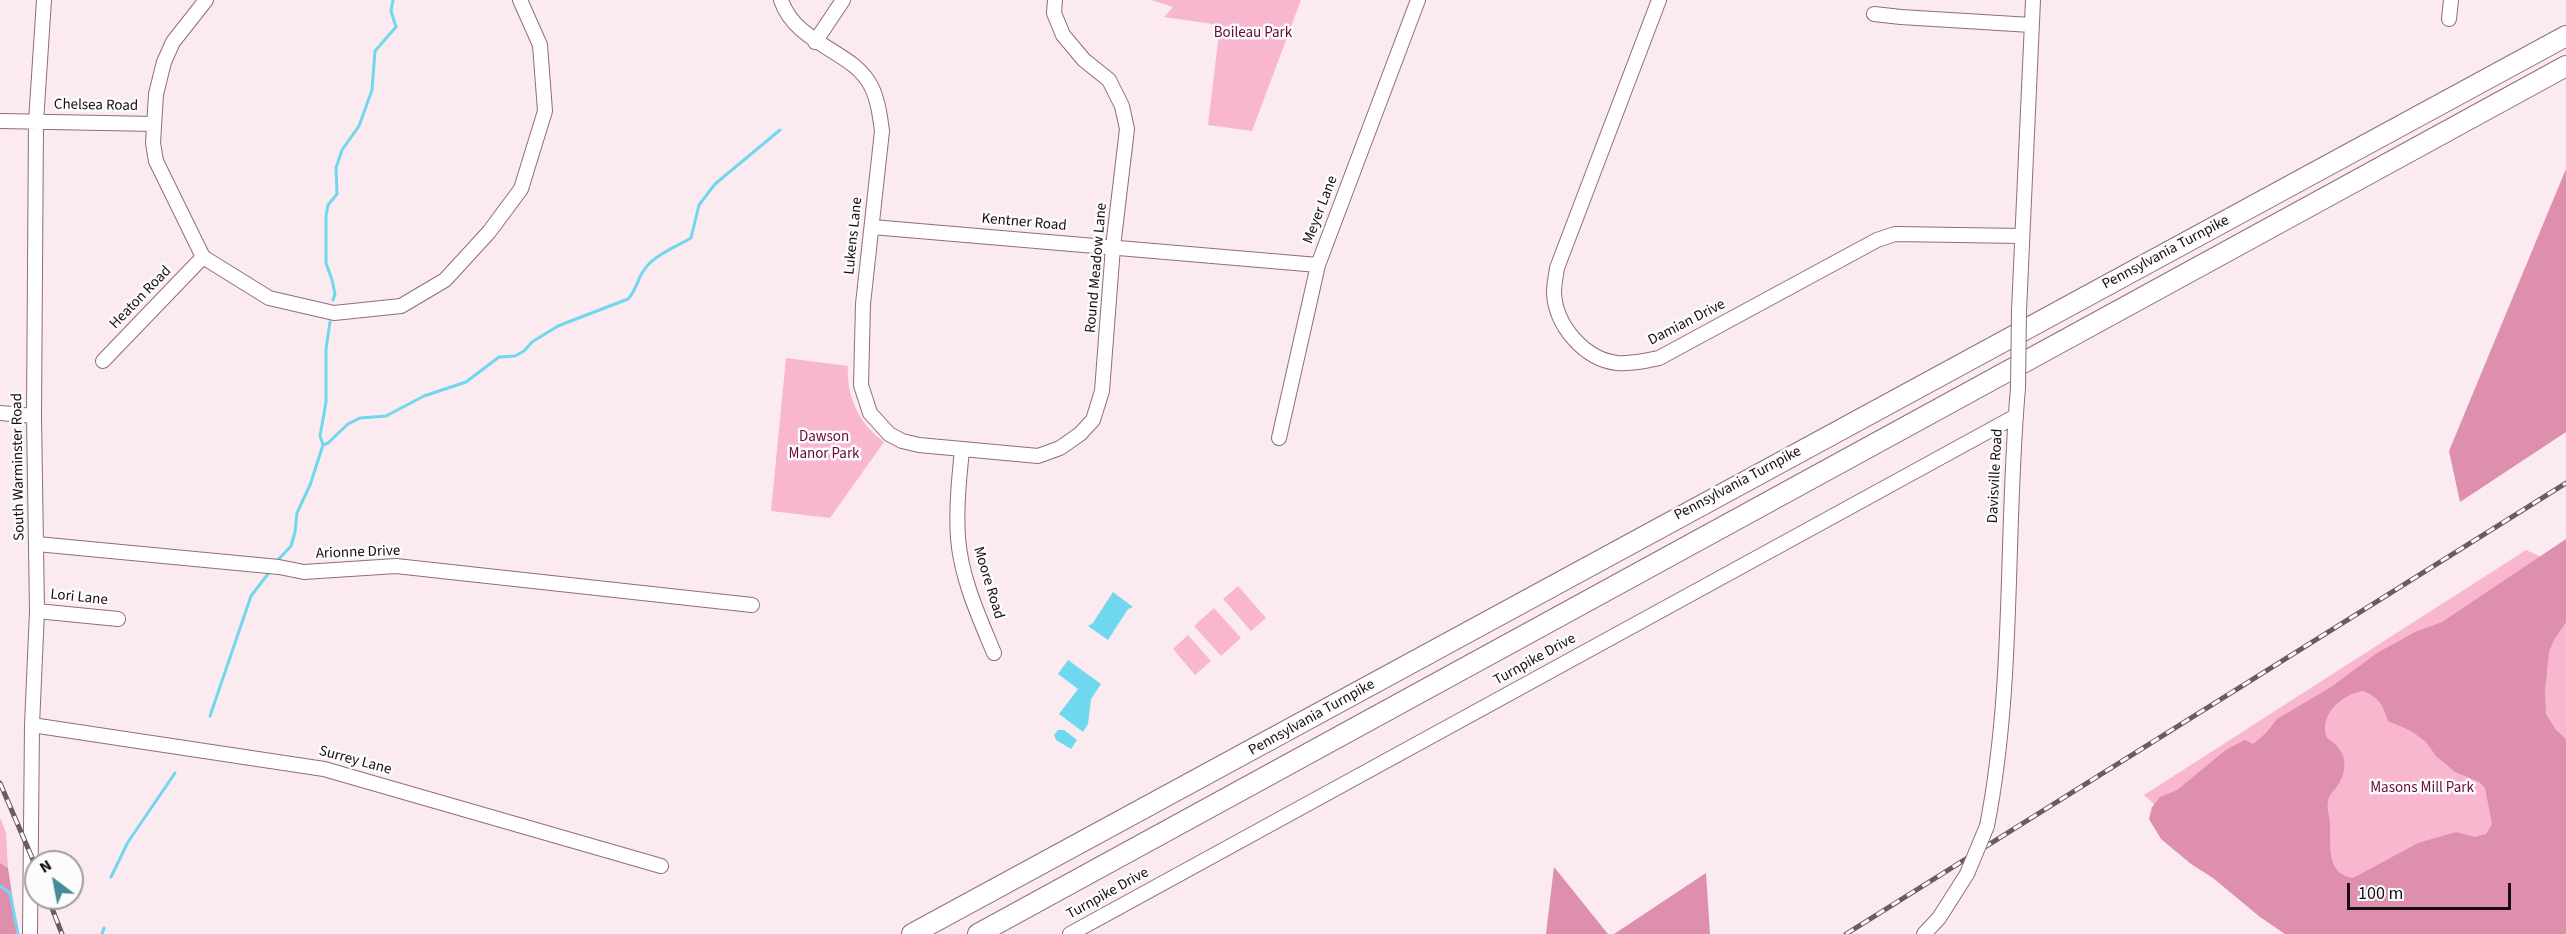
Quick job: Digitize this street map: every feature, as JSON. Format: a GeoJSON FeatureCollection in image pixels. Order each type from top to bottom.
{"type":"FeatureCollection","features":[{"type":"Feature","properties":{"kind":"highway","name":"Pennsylvania Turnpike"},"geometry":{"type":"LineString","coordinates":[[912,934],[1209,775],[1557,583],[2566,36]]}},
{"type":"Feature","properties":{"kind":"highway","name":"Pennsylvania Turnpike"},"geometry":{"type":"LineString","coordinates":[[978,934],[2566,66]]}},
{"type":"Feature","properties":{"kind":"street","name":"South Warminster Road"},"geometry":{"type":"LineString","coordinates":[[30,934],[32,725],[37,611],[34,417],[36,122],[44,0]]}},
{"type":"Feature","properties":{"kind":"street"},"geometry":{"type":"LineString","coordinates":[[206,0],[173,42],[164,62],[156,94],[153,143],[156,161],[203,257],[269,298],[334,313],[401,306],[445,280],[489,232],[521,189],[545,111],[540,45],[520,0]]}},
{"type":"Feature","properties":{"kind":"street","name":"Lukens Lane"},"geometry":{"type":"LineString","coordinates":[[781,0],[784,10],[815,42],[845,60],[861,73],[870,84],[878,103],[882,131],[863,304],[861,385],[870,413],[890,434],[903,441],[962,450]]}},
{"type":"Feature","properties":{"kind":"street"},"geometry":{"type":"LineString","coordinates":[[815,42],[843,0]]}},
{"type":"Feature","properties":{"kind":"street","name":"Round Meadow Lane"},"geometry":{"type":"LineString","coordinates":[[962,450],[1038,456],[1060,448],[1080,434],[1093,420],[1102,391],[1113,248],[1127,129],[1122,106],[1109,80],[1084,60],[1063,34],[1054,13],[1055,0]]}},
{"type":"Feature","properties":{"kind":"street","name":"Meyer Lane"},"geometry":{"type":"LineString","coordinates":[[1279,438],[1318,265],[1418,0]]}},
{"type":"Feature","properties":{"kind":"street","name":"Damian Drive"},"geometry":{"type":"LineString","coordinates":[[1659,0],[1557,268],[1554,293],[1561,317],[1572,337],[1589,353],[1615,363],[1634,363],[1659,358],[1877,240],[1895,234],[2021,236]]}},
{"type":"Feature","properties":{"kind":"street","name":"Davisville Road"},"geometry":{"type":"LineString","coordinates":[[1924,934],[1940,918],[1967,874],[1987,826],[1995,785],[2002,698],[2018,388],[2021,236],[2033,0]]}},
{"type":"Feature","properties":{"kind":"street"},"geometry":{"type":"LineString","coordinates":[[2449,19],[2451,0]]}},
{"type":"Feature","properties":{"kind":"street"},"geometry":{"type":"LineString","coordinates":[[1874,14],[2031,25]]}},
{"type":"Feature","properties":{"kind":"street","name":"Chelsea Road"},"geometry":{"type":"LineString","coordinates":[[0,122],[154,124]]}},
{"type":"Feature","properties":{"kind":"street","name":"Kentner Road"},"geometry":{"type":"LineString","coordinates":[[872,227],[1318,265]]}},
{"type":"Feature","properties":{"kind":"street","name":"Heaton Road"},"geometry":{"type":"LineString","coordinates":[[103,361],[203,257]]}},
{"type":"Feature","properties":{"kind":"street"},"geometry":{"type":"LineString","coordinates":[[0,413],[34,417]]}},
{"type":"Feature","properties":{"kind":"street","name":"Turnpike Drive"},"geometry":{"type":"LineString","coordinates":[[1070,934],[2016,416]]}},
{"type":"Feature","properties":{"kind":"street","name":"Moore Road"},"geometry":{"type":"LineString","coordinates":[[962,450],[957,506],[958,540],[964,572],[994,653]]}},
{"type":"Feature","properties":{"kind":"street","name":"Arionne Drive"},"geometry":{"type":"LineString","coordinates":[[37,544],[304,572],[396,566],[752,605]]}},
{"type":"Feature","properties":{"kind":"street","name":"Lori Lane"},"geometry":{"type":"LineString","coordinates":[[37,611],[118,619]]}},
{"type":"Feature","properties":{"kind":"street","name":"Surrey Lane"},"geometry":{"type":"LineString","coordinates":[[32,725],[324,769],[661,866]]}},
{"type":"Feature","properties":{"kind":"green space","name":"Boileau Park"},"geometry":{"type":"Polygon","coordinates":[[[1151,0],[1301,0],[1252,131],[1208,125],[1220,25],[1164,17],[1173,7],[1151,0]]]}},
{"type":"Feature","properties":{"kind":"green space","name":"Dawson Manor Park"},"geometry":{"type":"Polygon","coordinates":[[[786,358],[848,366],[849,388],[856,408],[868,427],[884,442],[830,518],[771,511],[786,358]]]}},
{"type":"Feature","properties":{"kind":"green space","name":"Masons Mill Park"},"geometry":{"type":"Polygon","coordinates":[[[2526,550],[2552,562],[2566,553],[2566,934],[2294,934],[2144,795],[2526,550]]]}},
{"type":"Feature","properties":{"kind":"green space"},"geometry":{"type":"Polygon","coordinates":[[[1238,586],[1266,618],[1251,631],[1223,599],[1238,586]]]}},
{"type":"Feature","properties":{"kind":"green space"},"geometry":{"type":"Polygon","coordinates":[[[1214,608],[1241,638],[1221,656],[1194,626],[1214,608]]]}},
{"type":"Feature","properties":{"kind":"green space"},"geometry":{"type":"Polygon","coordinates":[[[1188,635],[1211,661],[1195,675],[1173,649],[1188,635]]]}},
{"type":"Feature","properties":{"kind":"green space"},"geometry":{"type":"Polygon","coordinates":[[[0,818],[6,832],[8,868],[0,863],[0,818]]]}},
{"type":"Feature","properties":{"kind":"shaded area"},"geometry":{"type":"Polygon","coordinates":[[[2566,169],[2566,432],[2460,502],[2449,451],[2566,169]]]}},
{"type":"Feature","properties":{"kind":"shaded area","name":"Masons Mill Park"},"geometry":{"type":"Polygon","coordinates":[[[2566,539],[2566,622],[2549,652],[2545,690],[2546,714],[2556,730],[2566,739],[2566,934],[2285,934],[2161,839],[2149,819],[2152,807],[2160,797],[2177,790],[2227,749],[2245,740],[2253,744],[2277,719],[2331,687],[2377,653],[2415,632],[2442,622],[2566,539]],[[2363,691],[2340,701],[2326,721],[2327,738],[2342,753],[2345,765],[2342,778],[2330,796],[2328,804],[2331,857],[2338,871],[2353,878],[2418,843],[2456,832],[2475,837],[2486,834],[2492,824],[2485,788],[2479,782],[2455,772],[2436,756],[2426,742],[2411,731],[2388,721],[2380,702],[2363,691]]]}},
{"type":"Feature","properties":{"kind":"shaded area"},"geometry":{"type":"Polygon","coordinates":[[[0,863],[8,868],[18,934],[0,934],[0,863]]]}},
{"type":"Feature","properties":{"kind":"shaded area"},"geometry":{"type":"Polygon","coordinates":[[[1554,867],[1608,934],[1546,934],[1554,867]]]}},
{"type":"Feature","properties":{"kind":"shaded area"},"geometry":{"type":"Polygon","coordinates":[[[1706,873],[1710,934],[1614,934],[1706,873]]]}},
{"type":"Feature","properties":{"kind":"water"},"geometry":{"type":"Polygon","coordinates":[[[1113,592],[1133,607],[1128,609],[1108,640],[1088,626],[1093,623],[1113,592]]]}},
{"type":"Feature","properties":{"kind":"water"},"geometry":{"type":"Polygon","coordinates":[[[1068,660],[1101,684],[1091,699],[1088,724],[1083,732],[1059,714],[1078,689],[1058,674],[1068,660]]]}},
{"type":"Feature","properties":{"kind":"water"},"geometry":{"type":"Polygon","coordinates":[[[1058,730],[1064,730],[1077,740],[1071,749],[1056,740],[1054,735],[1058,730]]]}},
{"type":"Feature","properties":{"kind":"waterway"},"geometry":{"type":"LineString","coordinates":[[333,300],[335,294],[326,263],[328,205],[337,194],[336,168],[342,150],[359,126],[372,90],[375,51],[396,27],[391,11],[393,0]]}},
{"type":"Feature","properties":{"kind":"waterway"},"geometry":{"type":"LineString","coordinates":[[323,445],[348,424],[360,418],[386,416],[424,396],[466,382],[499,357],[515,356],[558,326],[628,299],[648,265],[691,238],[699,205],[715,184],[780,130]]}},
{"type":"Feature","properties":{"kind":"waterway"},"geometry":{"type":"LineString","coordinates":[[276,562],[291,546],[297,513],[310,485],[323,445],[320,436],[326,402],[326,349],[330,322]]}},
{"type":"Feature","properties":{"kind":"waterway"},"geometry":{"type":"LineString","coordinates":[[210,716],[251,596],[271,570]]}},
{"type":"Feature","properties":{"kind":"waterway"},"geometry":{"type":"LineString","coordinates":[[111,877],[128,842],[175,773]]}},
{"type":"Feature","properties":{"kind":"waterway"},"geometry":{"type":"LineString","coordinates":[[0,886],[10,893],[18,934]]}},
{"type":"Feature","properties":{"kind":"waterway"},"geometry":{"type":"LineString","coordinates":[[102,934],[104,928]]}},
{"type":"Feature","properties":{"kind":"railway"},"geometry":{"type":"LineString","coordinates":[[1846,934],[2566,483]]}},
{"type":"Feature","properties":{"kind":"railway"},"geometry":{"type":"LineString","coordinates":[[0,783],[29,850]]}},
{"type":"Feature","properties":{"kind":"railway"},"geometry":{"type":"LineString","coordinates":[[53,910],[62,934]]}}]}
